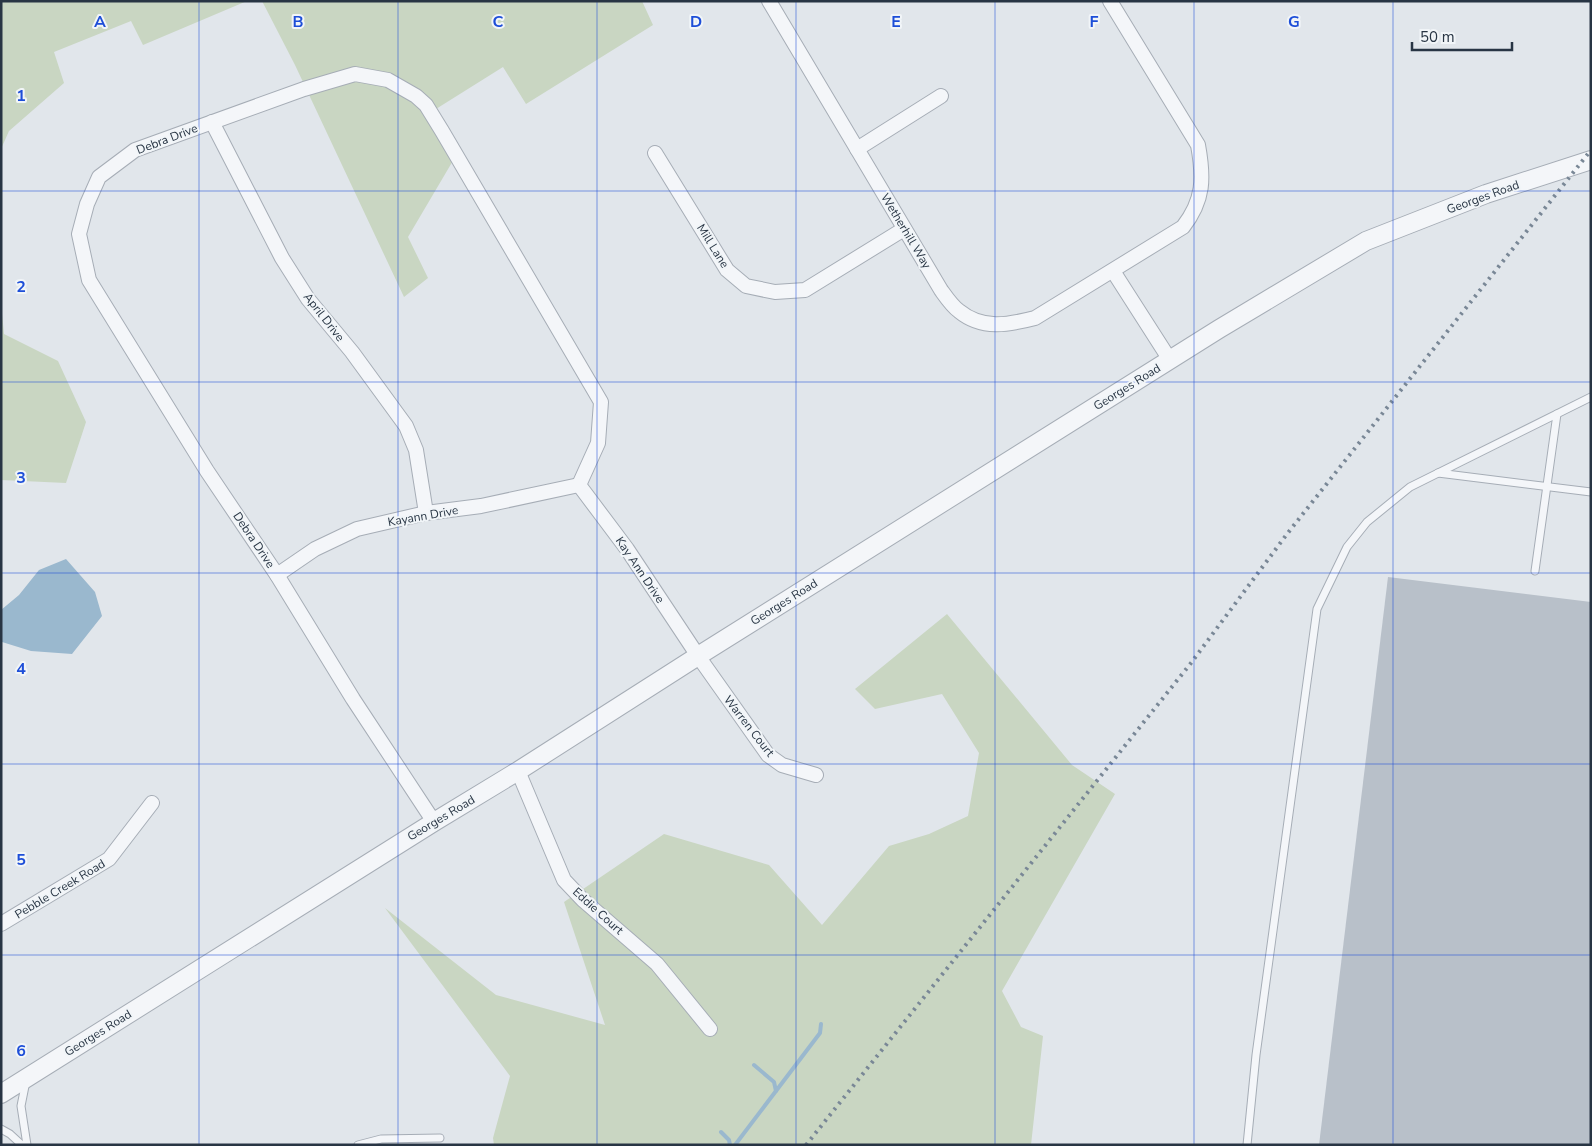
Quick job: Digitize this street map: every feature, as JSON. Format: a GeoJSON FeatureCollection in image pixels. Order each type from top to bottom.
{"type":"FeatureCollection","features":[{"type":"Feature","properties":{"kind":"street","name":"Wetherhill Way"},"geometry":{"type":"LineString","coordinates":[[769,1],[941,290],[958,311],[973,320],[990,325],[1010,325],[1035,318],[1183,227],[1194,213],[1201,190],[1202,167],[1198,145],[1110,1]]}},
{"type":"Feature","properties":{"kind":"street","name":"Debra Drive"},"geometry":{"type":"LineString","coordinates":[[434,822],[353,699],[277,575],[207,471],[89,280],[79,234],[86,204],[99,177],[135,150],[304,89],[356,74],[388,80],[416,96],[426,105],[600,402],[598,443],[579,485]]}},
{"type":"Feature","properties":{"kind":"street"},"geometry":{"type":"LineString","coordinates":[[857,149],[941,96]]}},
{"type":"Feature","properties":{"kind":"street","name":"April Drive"},"geometry":{"type":"LineString","coordinates":[[212,122],[282,258],[308,299],[352,352],[406,426],[416,450],[426,513]]}},
{"type":"Feature","properties":{"kind":"street","name":"Mill Lane"},"geometry":{"type":"LineString","coordinates":[[655,153],[727,270],[746,286],[775,292],[805,290],[904,229]]}},
{"type":"Feature","properties":{"kind":"street","name":"Georges Road"},"geometry":{"type":"LineString","coordinates":[[1,1094],[434,822],[518,772],[698,656],[1170,360],[1366,241],[1486,194],[1591,160]]}},
{"type":"Feature","properties":{"kind":"street"},"geometry":{"type":"LineString","coordinates":[[1113,270],[1170,360]]}},
{"type":"Feature","properties":{"kind":"street","name":"Kayann Drive"},"geometry":{"type":"LineString","coordinates":[[277,575],[315,549],[357,529],[426,513],[481,506],[579,485]]}},
{"type":"Feature","properties":{"kind":"street","name":"Kay Ann Drive"},"geometry":{"type":"LineString","coordinates":[[579,485],[627,549],[698,656]]}},
{"type":"Feature","properties":{"kind":"street","name":"Warren Court"},"geometry":{"type":"LineString","coordinates":[[698,656],[768,755],[782,765],[816,775]]}},
{"type":"Feature","properties":{"kind":"street","name":"Eddie Court"},"geometry":{"type":"LineString","coordinates":[[518,772],[564,880],[583,900],[657,964],[710,1029]]}},
{"type":"Feature","properties":{"kind":"street","name":"Pebble Creek Road"},"geometry":{"type":"LineString","coordinates":[[1,924],[109,858],[152,803]]}},
{"type":"Feature","properties":{"kind":"lane"},"geometry":{"type":"LineString","coordinates":[[1247,1145],[1256,1055],[1317,609],[1347,547],[1367,522],[1410,487],[1591,397]]}},
{"type":"Feature","properties":{"kind":"lane"},"geometry":{"type":"LineString","coordinates":[[1535,571],[1556,414]]}},
{"type":"Feature","properties":{"kind":"lane"},"geometry":{"type":"LineString","coordinates":[[1438,473],[1591,492]]}},
{"type":"Feature","properties":{"kind":"lane"},"geometry":{"type":"LineString","coordinates":[[27,1078],[21,1106],[27,1145]]}},
{"type":"Feature","properties":{"kind":"lane"},"geometry":{"type":"LineString","coordinates":[[1,1129],[22,1145]]}},
{"type":"Feature","properties":{"kind":"lane"},"geometry":{"type":"LineString","coordinates":[[358,1145],[381,1140],[440,1138]]}},
{"type":"Feature","properties":{"kind":"green space"},"geometry":{"type":"Polygon","coordinates":[[[1,1],[247,1],[143,45],[131,21],[54,52],[64,83],[9,131],[1,149],[1,1]]]}},
{"type":"Feature","properties":{"kind":"green space"},"geometry":{"type":"Polygon","coordinates":[[[262,1],[642,1],[653,25],[526,104],[503,67],[428,114],[454,159],[408,237],[428,278],[404,297],[295,65],[262,1]]]}},
{"type":"Feature","properties":{"kind":"green space"},"geometry":{"type":"Polygon","coordinates":[[[1,303],[4,334],[58,361],[86,422],[66,483],[1,480],[1,303]]]}},
{"type":"Feature","properties":{"kind":"green space"},"geometry":{"type":"Polygon","coordinates":[[[947,614],[1072,765],[1115,794],[1002,991],[1021,1027],[1043,1036],[1031,1145],[494,1145],[493,1138],[510,1076],[385,908],[496,995],[605,1025],[564,902],[664,834],[769,865],[822,925],[889,846],[929,834],[968,816],[979,753],[942,694],[875,709],[855,689],[947,614]]]}},
{"type":"Feature","properties":{"kind":"water"},"geometry":{"type":"Polygon","coordinates":[[[66,559],[95,592],[102,616],[72,654],[31,651],[2,642],[1,610],[19,595],[39,570],[66,559]]]}},
{"type":"Feature","properties":{"kind":"building"},"geometry":{"type":"Polygon","coordinates":[[[1388,577],[1591,602],[1591,1145],[1319,1145],[1388,577]]]}},
{"type":"Feature","properties":{"kind":"waterway"},"geometry":{"type":"LineString","coordinates":[[735,1145],[820,1033],[821,1024]]}},
{"type":"Feature","properties":{"kind":"waterway"},"geometry":{"type":"LineString","coordinates":[[754,1065],[774,1082],[776,1091]]}},
{"type":"Feature","properties":{"kind":"waterway"},"geometry":{"type":"LineString","coordinates":[[721,1132],[729,1140],[730,1145]]}},
{"type":"Feature","properties":{"kind":"railway"},"geometry":{"type":"LineString","coordinates":[[806,1145],[1191,663],[1287,534],[1591,150]]}}]}
